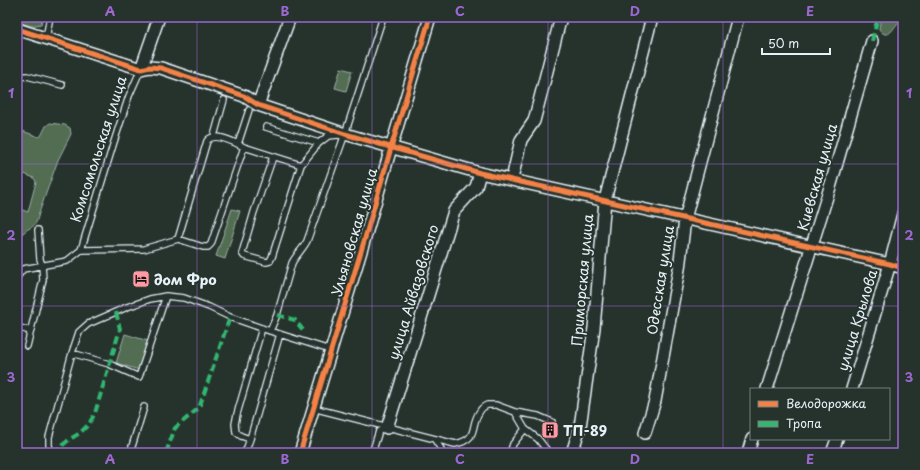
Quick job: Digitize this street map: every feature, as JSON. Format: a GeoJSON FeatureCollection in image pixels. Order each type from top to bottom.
{"type":"FeatureCollection","features":[{"type":"Feature","properties":{"kind":"street","name":"Комсомольская улица"},"geometry":{"type":"LineString","coordinates":[[141,69],[159,17]]}},
{"type":"Feature","properties":{"kind":"street"},"geometry":{"type":"LineString","coordinates":[[254,107],[290,17]]}},
{"type":"Feature","properties":{"kind":"street","name":"Ульяновская улица"},"geometry":{"type":"LineString","coordinates":[[300,453],[430,17]]}},
{"type":"Feature","properties":{"kind":"street"},"geometry":{"type":"LineString","coordinates":[[512,179],[521,140],[534,121],[561,17]]}},
{"type":"Feature","properties":{"kind":"street","name":"Приморская улица"},"geometry":{"type":"LineString","coordinates":[[572,453],[580,427],[594,328],[604,200],[652,17]]}},
{"type":"Feature","properties":{"kind":"street","name":"Одесская улица"},"geometry":{"type":"LineString","coordinates":[[645,433],[655,401],[679,269],[685,219],[738,17]]}},
{"type":"Feature","properties":{"kind":"street"},"geometry":{"type":"LineString","coordinates":[[17,29],[141,69],[150,67],[161,68],[244,96],[254,107],[480,173],[903,268]]}},
{"type":"Feature","properties":{"kind":"street","name":"Киевская улица"},"geometry":{"type":"LineString","coordinates":[[767,388],[812,247],[872,41]]}},
{"type":"Feature","properties":{"kind":"street","name":"улица Айвазовского"},"geometry":{"type":"LineString","coordinates":[[387,428],[454,210],[476,187],[480,173]]}},
{"type":"Feature","properties":{"kind":"street","name":"улица Крылова"},"geometry":{"type":"LineString","coordinates":[[852,388],[890,264],[903,214]]}},
{"type":"Feature","properties":{"kind":"street"},"geometry":{"type":"LineString","coordinates":[[748,453],[752,440]]}},
{"type":"Feature","properties":{"kind":"street"},"geometry":{"type":"LineString","coordinates":[[832,453],[837,440]]}},
{"type":"Feature","properties":{"kind":"lane"},"geometry":{"type":"LineString","coordinates":[[46,38],[50,17]]}},
{"type":"Feature","properties":{"kind":"lane"},"geometry":{"type":"LineString","coordinates":[[270,331],[277,315],[292,263],[296,255],[302,250],[307,241],[345,134],[383,17]]}},
{"type":"Feature","properties":{"kind":"lane","name":"Комсомольская улица"},"geometry":{"type":"LineString","coordinates":[[81,250],[110,152],[129,96],[141,69]]}},
{"type":"Feature","properties":{"kind":"lane"},"geometry":{"type":"LineString","coordinates":[[17,77],[27,76],[62,85]]}},
{"type":"Feature","properties":{"kind":"lane"},"geometry":{"type":"LineString","coordinates":[[214,136],[224,100]]}},
{"type":"Feature","properties":{"kind":"lane"},"geometry":{"type":"LineString","coordinates":[[238,144],[254,107]]}},
{"type":"Feature","properties":{"kind":"lane"},"geometry":{"type":"LineString","coordinates":[[266,127],[319,143]]}},
{"type":"Feature","properties":{"kind":"lane"},"geometry":{"type":"LineString","coordinates":[[273,157],[242,253],[244,256],[266,262],[270,261],[272,257],[301,165],[319,143],[328,136],[345,134]]}},
{"type":"Feature","properties":{"kind":"lane"},"geometry":{"type":"LineString","coordinates":[[178,239],[207,141],[210,137],[214,136],[238,144],[244,148],[301,165]]}},
{"type":"Feature","properties":{"kind":"lane"},"geometry":{"type":"LineString","coordinates":[[18,273],[23,269],[67,261],[81,250],[144,249],[178,239],[203,247],[208,247],[211,244],[244,148]]}},
{"type":"Feature","properties":{"kind":"lane"},"geometry":{"type":"LineString","coordinates":[[27,346],[43,280],[38,230]]}},
{"type":"Feature","properties":{"kind":"lane"},"geometry":{"type":"LineString","coordinates":[[51,453],[49,437],[79,332],[88,324],[127,307],[150,299],[166,296],[184,298],[209,307],[230,317],[330,350]]}},
{"type":"Feature","properties":{"kind":"lane"},"geometry":{"type":"LineString","coordinates":[[72,354],[109,364],[139,377],[166,296]]}},
{"type":"Feature","properties":{"kind":"lane"},"geometry":{"type":"LineString","coordinates":[[17,327],[30,331]]}},
{"type":"Feature","properties":{"kind":"lane"},"geometry":{"type":"LineString","coordinates":[[250,439],[236,432],[235,424],[262,328]]}},
{"type":"Feature","properties":{"kind":"lane"},"geometry":{"type":"LineString","coordinates":[[245,453],[280,334]]}},
{"type":"Feature","properties":{"kind":"lane"},"geometry":{"type":"LineString","coordinates":[[313,408],[387,428],[455,444],[463,443],[471,436],[480,411],[487,404],[496,405],[515,412],[538,416],[552,422]]}},
{"type":"Feature","properties":{"kind":"lane"},"geometry":{"type":"LineString","coordinates":[[130,453],[144,407]]}},
{"type":"Feature","properties":{"kind":"lane"},"geometry":{"type":"LineString","coordinates":[[515,412],[525,429],[538,439],[549,453]]}},
{"type":"Feature","properties":{"kind":"lane"},"geometry":{"type":"LineString","coordinates":[[372,453],[379,431],[387,428]]}},
{"type":"Feature","properties":{"kind":"lane"},"geometry":{"type":"LineString","coordinates":[[510,453],[513,444],[525,429]]}},
{"type":"Feature","properties":{"kind":"lane"},"geometry":{"type":"LineString","coordinates":[[435,440],[441,449],[441,453]]}},
{"type":"Feature","properties":{"kind":"green space"},"geometry":{"type":"Polygon","coordinates":[[[17,17],[43,17],[41,24],[31,26],[17,22],[17,17]]]}},
{"type":"Feature","properties":{"kind":"green space"},"geometry":{"type":"Polygon","coordinates":[[[881,17],[903,17],[903,19],[892,31],[886,34],[879,29],[881,17]]]}},
{"type":"Feature","properties":{"kind":"green space"},"geometry":{"type":"Polygon","coordinates":[[[341,68],[352,71],[346,91],[335,88],[341,68]]]}},
{"type":"Feature","properties":{"kind":"green space"},"geometry":{"type":"Polygon","coordinates":[[[50,123],[65,125],[70,128],[71,134],[58,160],[35,224],[26,230],[17,241],[17,208],[28,212],[36,182],[34,178],[17,171],[17,129],[39,137],[46,126],[50,123]]]}},
{"type":"Feature","properties":{"kind":"green space"},"geometry":{"type":"Polygon","coordinates":[[[232,209],[240,211],[225,259],[216,256],[232,209]]]}},
{"type":"Feature","properties":{"kind":"green space"},"geometry":{"type":"Polygon","coordinates":[[[125,334],[148,341],[139,370],[116,363],[125,334]]]}},
{"type":"Feature","properties":{"kind":"marked path"},"geometry":{"type":"LineString","coordinates":[[872,41],[878,17]]}},
{"type":"Feature","properties":{"kind":"marked path"},"geometry":{"type":"LineString","coordinates":[[53,453],[80,433],[89,424],[95,413],[120,329],[116,312]]}},
{"type":"Feature","properties":{"kind":"marked path"},"geometry":{"type":"LineString","coordinates":[[277,315],[295,320],[303,330]]}},
{"type":"Feature","properties":{"kind":"marked path"},"geometry":{"type":"LineString","coordinates":[[166,453],[175,428],[199,408],[230,317]]}},
{"type":"Feature","properties":{"kind":"cycle path"},"geometry":{"type":"LineString","coordinates":[[300,453],[430,17]]}},
{"type":"Feature","properties":{"kind":"cycle path"},"geometry":{"type":"LineString","coordinates":[[17,29],[141,69],[150,67],[161,68],[244,96],[258,105],[345,134],[480,173],[903,268]]}},
{"type":"Feature","properties":{"kind":"place","name":"дом Фро"},"geometry":{"type":"Point","coordinates":[141,279]}},
{"type":"Feature","properties":{"kind":"place","name":"ТП-89"},"geometry":{"type":"Point","coordinates":[550,430]}}]}
